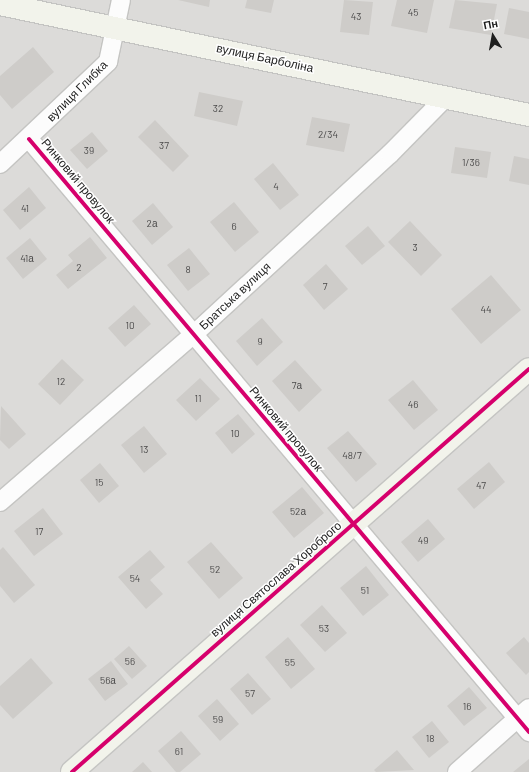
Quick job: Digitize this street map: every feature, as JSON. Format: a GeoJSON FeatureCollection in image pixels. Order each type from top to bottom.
{"type":"FeatureCollection","features":[{"type":"Feature","properties":{"kind":"street","name":"вулиця Глибка"},"geometry":{"type":"LineString","coordinates":[[0,164],[108,62],[121,0]]}},
{"type":"Feature","properties":{"kind":"street","name":"вулиця Барболіна"},"geometry":{"type":"LineString","coordinates":[[0,4],[115,26],[529,115]]}},
{"type":"Feature","properties":{"kind":"street","name":"Братська вулиця"},"geometry":{"type":"LineString","coordinates":[[0,502],[193,335],[390,154],[445,98]]}},
{"type":"Feature","properties":{"kind":"street","name":"Ринковий провулок"},"geometry":{"type":"LineString","coordinates":[[29,138],[353,525],[523,713],[529,732]]}},
{"type":"Feature","properties":{"kind":"street","name":"вулиця Святослава Хороброго"},"geometry":{"type":"LineString","coordinates":[[72,772],[529,369]]}},
{"type":"Feature","properties":{"kind":"street"},"geometry":{"type":"LineString","coordinates":[[457,772],[523,713]]}},
{"type":"Feature","properties":{"kind":"shaded area"},"geometry":{"type":"Polygon","coordinates":[[[0,0],[529,0],[529,772],[0,772],[0,0]]]}},
{"type":"Feature","properties":{"kind":"building"},"geometry":{"type":"Polygon","coordinates":[[[178,0],[210,0],[209,7],[178,0]]]}},
{"type":"Feature","properties":{"kind":"building"},"geometry":{"type":"Polygon","coordinates":[[[247,0],[274,0],[271,13],[245,8],[247,0]]]}},
{"type":"Feature","properties":{"kind":"building"},"geometry":{"type":"Polygon","coordinates":[[[344,0],[373,2],[369,35],[340,32],[344,0]]]}},
{"type":"Feature","properties":{"kind":"building"},"geometry":{"type":"Polygon","coordinates":[[[397,0],[434,0],[427,33],[391,26],[397,0]]]}},
{"type":"Feature","properties":{"kind":"building"},"geometry":{"type":"Polygon","coordinates":[[[455,0],[497,4],[491,35],[449,28],[455,0]]]}},
{"type":"Feature","properties":{"kind":"building"},"geometry":{"type":"Polygon","coordinates":[[[509,8],[529,12],[529,39],[504,34],[509,8]]]}},
{"type":"Feature","properties":{"kind":"building"},"geometry":{"type":"Polygon","coordinates":[[[33,47],[54,72],[12,109],[0,95],[0,76],[33,47]]]}},
{"type":"Feature","properties":{"kind":"building"},"geometry":{"type":"Polygon","coordinates":[[[199,92],[243,101],[237,126],[194,116],[199,92]]]}},
{"type":"Feature","properties":{"kind":"building"},"geometry":{"type":"Polygon","coordinates":[[[312,117],[350,124],[344,152],[306,145],[312,117]]]}},
{"type":"Feature","properties":{"kind":"building"},"geometry":{"type":"Polygon","coordinates":[[[155,120],[189,156],[173,172],[138,137],[155,120]]]}},
{"type":"Feature","properties":{"kind":"building"},"geometry":{"type":"Polygon","coordinates":[[[92,132],[108,151],[87,169],[70,150],[92,132]]]}},
{"type":"Feature","properties":{"kind":"building"},"geometry":{"type":"Polygon","coordinates":[[[455,147],[491,152],[487,178],[451,173],[455,147]]]}},
{"type":"Feature","properties":{"kind":"building"},"geometry":{"type":"Polygon","coordinates":[[[514,156],[529,159],[529,185],[509,181],[514,156]]]}},
{"type":"Feature","properties":{"kind":"building"},"geometry":{"type":"Polygon","coordinates":[[[273,163],[299,195],[280,210],[254,179],[273,163]]]}},
{"type":"Feature","properties":{"kind":"building"},"geometry":{"type":"Polygon","coordinates":[[[29,187],[46,208],[20,230],[3,210],[29,187]]]}},
{"type":"Feature","properties":{"kind":"building"},"geometry":{"type":"Polygon","coordinates":[[[234,202],[259,232],[235,252],[210,222],[234,202]]]}},
{"type":"Feature","properties":{"kind":"building"},"geometry":{"type":"Polygon","coordinates":[[[153,203],[173,227],[152,245],[132,221],[153,203]]]}},
{"type":"Feature","properties":{"kind":"building"},"geometry":{"type":"Polygon","coordinates":[[[410,221],[442,255],[421,276],[388,242],[410,221]]]}},
{"type":"Feature","properties":{"kind":"building"},"geometry":{"type":"Polygon","coordinates":[[[368,226],[385,246],[362,265],[345,246],[368,226]]]}},
{"type":"Feature","properties":{"kind":"building"},"geometry":{"type":"Polygon","coordinates":[[[90,237],[107,258],[68,289],[56,275],[73,261],[68,255],[90,237]]]}},
{"type":"Feature","properties":{"kind":"building"},"geometry":{"type":"Polygon","coordinates":[[[30,238],[47,259],[23,279],[6,258],[30,238]]]}},
{"type":"Feature","properties":{"kind":"building"},"geometry":{"type":"Polygon","coordinates":[[[189,248],[210,274],[188,291],[167,265],[189,248]]]}},
{"type":"Feature","properties":{"kind":"building"},"geometry":{"type":"Polygon","coordinates":[[[326,264],[348,289],[324,310],[303,285],[326,264]]]}},
{"type":"Feature","properties":{"kind":"building"},"geometry":{"type":"Polygon","coordinates":[[[491,275],[521,310],[481,344],[451,309],[491,275]]]}},
{"type":"Feature","properties":{"kind":"building"},"geometry":{"type":"Polygon","coordinates":[[[134,305],[151,324],[125,347],[108,328],[134,305]]]}},
{"type":"Feature","properties":{"kind":"building"},"geometry":{"type":"Polygon","coordinates":[[[262,318],[283,342],[257,366],[236,341],[262,318]]]}},
{"type":"Feature","properties":{"kind":"building"},"geometry":{"type":"Polygon","coordinates":[[[62,359],[84,380],[60,405],[38,384],[62,359]]]}},
{"type":"Feature","properties":{"kind":"building"},"geometry":{"type":"Polygon","coordinates":[[[295,360],[322,390],[299,412],[272,381],[295,360]]]}},
{"type":"Feature","properties":{"kind":"building"},"geometry":{"type":"Polygon","coordinates":[[[200,378],[220,399],[196,421],[176,400],[200,378]]]}},
{"type":"Feature","properties":{"kind":"building"},"geometry":{"type":"Polygon","coordinates":[[[413,380],[438,410],[414,430],[388,400],[413,380]]]}},
{"type":"Feature","properties":{"kind":"building"},"geometry":{"type":"Polygon","coordinates":[[[1,406],[26,434],[9,449],[0,440],[1,406]]]}},
{"type":"Feature","properties":{"kind":"building"},"geometry":{"type":"Polygon","coordinates":[[[238,414],[255,434],[232,454],[215,433],[238,414]]]}},
{"type":"Feature","properties":{"kind":"building"},"geometry":{"type":"Polygon","coordinates":[[[144,426],[167,454],[144,473],[121,445],[144,426]]]}},
{"type":"Feature","properties":{"kind":"building"},"geometry":{"type":"Polygon","coordinates":[[[348,431],[377,464],[356,482],[327,448],[348,431]]]}},
{"type":"Feature","properties":{"kind":"building"},"geometry":{"type":"Polygon","coordinates":[[[489,462],[505,482],[474,509],[457,489],[489,462]]]}},
{"type":"Feature","properties":{"kind":"building"},"geometry":{"type":"Polygon","coordinates":[[[100,463],[119,486],[99,503],[80,480],[100,463]]]}},
{"type":"Feature","properties":{"kind":"building"},"geometry":{"type":"Polygon","coordinates":[[[302,487],[324,513],[294,538],[272,512],[302,487]]]}},
{"type":"Feature","properties":{"kind":"building"},"geometry":{"type":"Polygon","coordinates":[[[43,508],[63,534],[34,556],[14,531],[43,508]]]}},
{"type":"Feature","properties":{"kind":"building"},"geometry":{"type":"Polygon","coordinates":[[[428,519],[445,539],[418,562],[401,542],[428,519]]]}},
{"type":"Feature","properties":{"kind":"building"},"geometry":{"type":"Polygon","coordinates":[[[211,542],[243,578],[219,599],[187,562],[211,542]]]}},
{"type":"Feature","properties":{"kind":"building"},"geometry":{"type":"Polygon","coordinates":[[[3,547],[35,585],[14,603],[0,586],[0,550],[3,547]]]}},
{"type":"Feature","properties":{"kind":"building"},"geometry":{"type":"Polygon","coordinates":[[[150,550],[165,567],[150,580],[163,594],[146,609],[118,577],[150,550]]]}},
{"type":"Feature","properties":{"kind":"building"},"geometry":{"type":"Polygon","coordinates":[[[366,566],[389,595],[363,616],[340,588],[366,566]]]}},
{"type":"Feature","properties":{"kind":"building"},"geometry":{"type":"Polygon","coordinates":[[[322,605],[347,633],[325,652],[300,625],[322,605]]]}},
{"type":"Feature","properties":{"kind":"building"},"geometry":{"type":"Polygon","coordinates":[[[288,637],[315,669],[291,689],[265,657],[288,637]]]}},
{"type":"Feature","properties":{"kind":"building"},"geometry":{"type":"Polygon","coordinates":[[[524,637],[529,643],[529,672],[526,675],[506,653],[524,637]]]}},
{"type":"Feature","properties":{"kind":"building"},"geometry":{"type":"Polygon","coordinates":[[[129,646],[147,666],[132,679],[114,659],[129,646]]]}},
{"type":"Feature","properties":{"kind":"building"},"geometry":{"type":"Polygon","coordinates":[[[31,658],[53,683],[13,719],[0,705],[0,686],[31,658]]]}},
{"type":"Feature","properties":{"kind":"building"},"geometry":{"type":"Polygon","coordinates":[[[111,661],[128,684],[105,701],[88,679],[111,661]]]}},
{"type":"Feature","properties":{"kind":"building"},"geometry":{"type":"Polygon","coordinates":[[[248,673],[271,699],[252,715],[230,689],[248,673]]]}},
{"type":"Feature","properties":{"kind":"building"},"geometry":{"type":"Polygon","coordinates":[[[469,687],[487,708],[464,726],[447,706],[469,687]]]}},
{"type":"Feature","properties":{"kind":"building"},"geometry":{"type":"Polygon","coordinates":[[[217,699],[239,724],[220,741],[198,716],[217,699]]]}},
{"type":"Feature","properties":{"kind":"building"},"geometry":{"type":"Polygon","coordinates":[[[432,721],[449,742],[429,758],[412,737],[432,721]]]}},
{"type":"Feature","properties":{"kind":"building"},"geometry":{"type":"Polygon","coordinates":[[[181,731],[201,754],[180,772],[176,772],[158,751],[181,731]]]}},
{"type":"Feature","properties":{"kind":"building"},"geometry":{"type":"Polygon","coordinates":[[[397,750],[414,770],[376,772],[374,770],[397,750]]]}},
{"type":"Feature","properties":{"kind":"building"},"geometry":{"type":"Polygon","coordinates":[[[529,759],[529,772],[513,772],[529,759]]]}},
{"type":"Feature","properties":{"kind":"building"},"geometry":{"type":"Polygon","coordinates":[[[143,762],[152,772],[132,772],[143,762]]]}},
{"type":"Feature","properties":{"kind":"cycle path"},"geometry":{"type":"LineString","coordinates":[[29,139],[529,732]]}},
{"type":"Feature","properties":{"kind":"cycle path"},"geometry":{"type":"LineString","coordinates":[[72,772],[529,369]]}}]}
